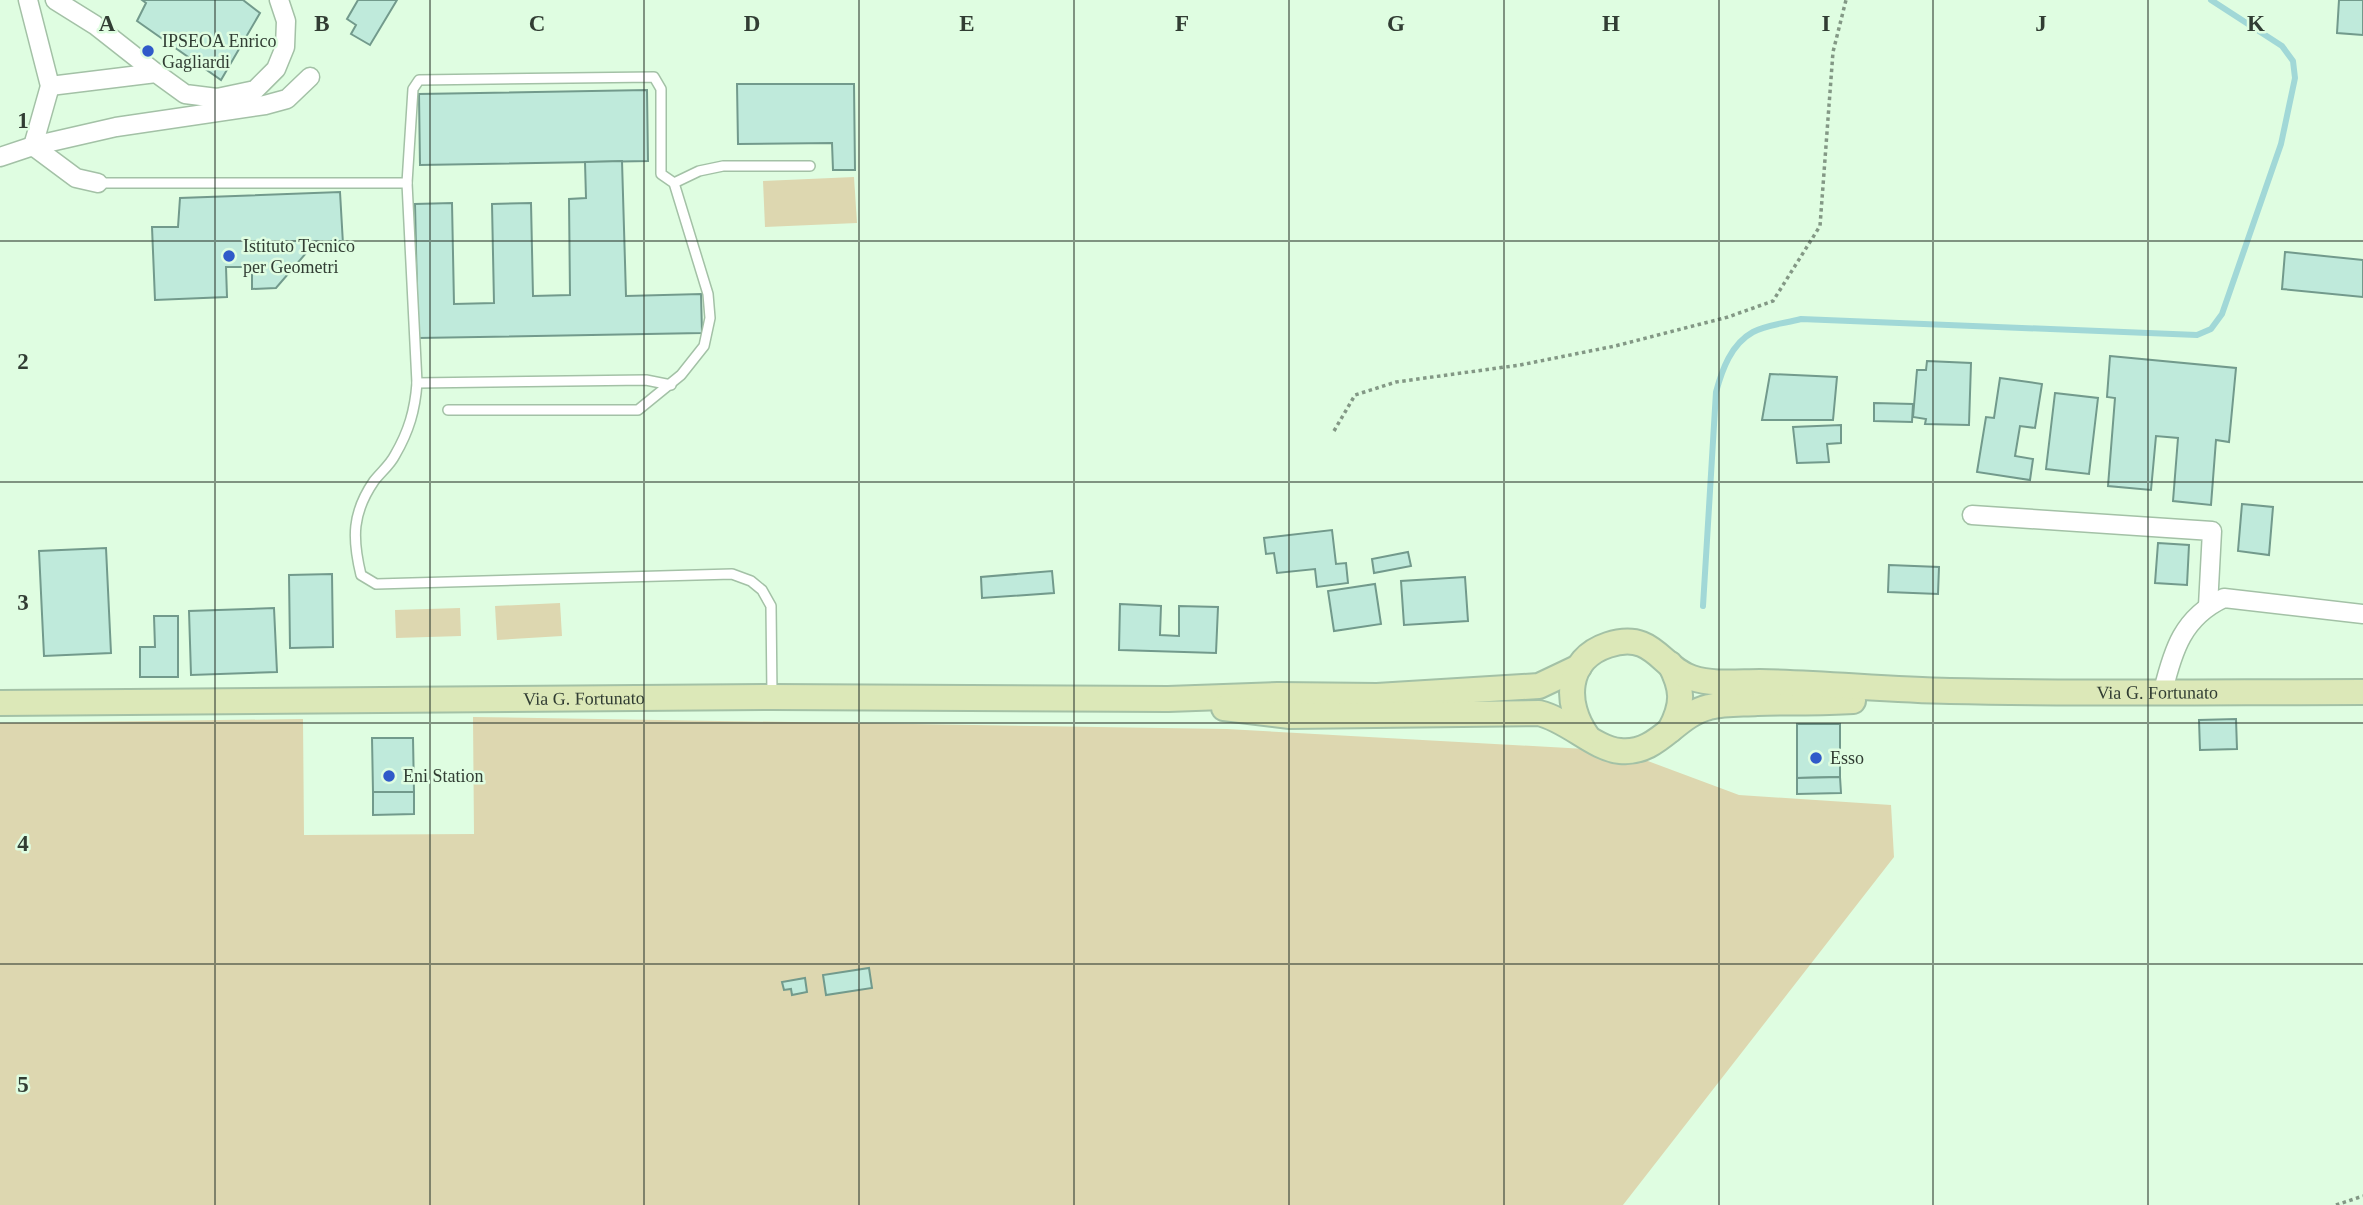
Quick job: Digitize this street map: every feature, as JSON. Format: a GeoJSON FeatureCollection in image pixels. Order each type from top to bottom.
{"type":"FeatureCollection","features":[{"type":"Feature","properties":{"kind":"main road"},"geometry":{"type":"LineString","coordinates":[[1587,736],[1577,721],[1571,703],[1572,684],[1579,667],[1591,654],[1606,645],[1624,642],[1641,644],[1657,652],[1690,678],[1723,682],[1810,683],[1950,691]]}},
{"type":"Feature","properties":{"kind":"main road"},"geometry":{"type":"LineString","coordinates":[[1670,664],[1678,680],[1681,697],[1678,714],[1670,730]]}},
{"type":"Feature","properties":{"kind":"main road"},"geometry":{"type":"LineString","coordinates":[[1168,699],[1278,695],[1377,696],[1539,686],[1579,667]]}},
{"type":"Feature","properties":{"kind":"main road","name":"Via G. Fortunato"},"geometry":{"type":"LineString","coordinates":[[1950,691],[2363,692]]}},
{"type":"Feature","properties":{"kind":"main road"},"geometry":{"type":"LineString","coordinates":[[1168,699],[1290,716],[1539,713],[1555,717],[1603,746],[1621,751],[1639,750],[1656,743],[1687,716],[1708,707],[1850,701],[1950,691]]}},
{"type":"Feature","properties":{"kind":"main road","name":"Via G. Fortunato"},"geometry":{"type":"LineString","coordinates":[[0,703],[772,697],[1168,699]]}},
{"type":"Feature","properties":{"kind":"street"},"geometry":{"type":"LineString","coordinates":[[28,0],[50,86],[33,146]]}},
{"type":"Feature","properties":{"kind":"street"},"geometry":{"type":"LineString","coordinates":[[55,0],[95,25],[185,93],[218,98],[255,90],[276,69],[285,47],[286,21],[279,0]]}},
{"type":"Feature","properties":{"kind":"street"},"geometry":{"type":"LineString","coordinates":[[50,86],[156,73]]}},
{"type":"Feature","properties":{"kind":"street"},"geometry":{"type":"LineString","coordinates":[[0,157],[33,146],[116,127],[265,105],[287,99],[310,77]]}},
{"type":"Feature","properties":{"kind":"street"},"geometry":{"type":"LineString","coordinates":[[33,146],[76,178],[98,183]]}},
{"type":"Feature","properties":{"kind":"street"},"geometry":{"type":"LineString","coordinates":[[1972,515],[2212,531],[2208,606]]}},
{"type":"Feature","properties":{"kind":"street"},"geometry":{"type":"LineString","coordinates":[[2163,691],[2173,650],[2190,625],[2208,606],[2224,598],[2363,614]]}},
{"type":"Feature","properties":{"kind":"lane"},"geometry":{"type":"LineString","coordinates":[[447,410],[638,411],[671,385],[704,346],[710,318],[708,294],[674,183],[661,174],[661,89],[654,77],[419,80],[413,89],[407,183],[416,383],[414,413],[394,458],[363,497],[355,522],[355,552],[361,575],[376,584],[732,575],[756,586],[771,606],[772,697]]}},
{"type":"Feature","properties":{"kind":"lane"},"geometry":{"type":"LineString","coordinates":[[674,183],[699,171],[723,166],[810,166]]}},
{"type":"Feature","properties":{"kind":"lane"},"geometry":{"type":"LineString","coordinates":[[98,183],[407,183]]}},
{"type":"Feature","properties":{"kind":"lane"},"geometry":{"type":"LineString","coordinates":[[416,383],[646,380],[671,385]]}},
{"type":"Feature","properties":{"kind":"path"},"geometry":{"type":"LineString","coordinates":[[1334,431],[1355,395],[1396,382],[1521,365],[1615,346],[1728,317],[1773,301],[1820,226],[1833,52],[1846,0]]}},
{"type":"Feature","properties":{"kind":"path"},"geometry":{"type":"LineString","coordinates":[[2336,1205],[2363,1196]]}},
{"type":"Feature","properties":{"kind":"shaded area"},"geometry":{"type":"Polygon","coordinates":[[[854,177],[857,223],[765,227],[763,181],[854,177]]]}},
{"type":"Feature","properties":{"kind":"shaded area"},"geometry":{"type":"Polygon","coordinates":[[[560,603],[562,636],[497,640],[495,606],[560,603]]]}},
{"type":"Feature","properties":{"kind":"shaded area"},"geometry":{"type":"Polygon","coordinates":[[[460,608],[461,636],[396,638],[395,610],[460,608]]]}},
{"type":"Feature","properties":{"kind":"shaded area"},"geometry":{"type":"Polygon","coordinates":[[[473,717],[1227,729],[1621,751],[1739,795],[1891,805],[1894,857],[1623,1205],[0,1205],[0,723],[303,719],[304,835],[474,834],[473,717]]]}},
{"type":"Feature","properties":{"kind":"building"},"geometry":{"type":"Polygon","coordinates":[[[142,0],[243,0],[260,13],[221,80],[137,21],[146,3],[142,0]]]}},
{"type":"Feature","properties":{"kind":"building"},"geometry":{"type":"Polygon","coordinates":[[[358,0],[397,0],[370,45],[351,34],[356,25],[347,19],[358,0]]]}},
{"type":"Feature","properties":{"kind":"building"},"geometry":{"type":"Polygon","coordinates":[[[2339,0],[2363,0],[2363,35],[2337,33],[2339,0]]]}},
{"type":"Feature","properties":{"kind":"building"},"geometry":{"type":"Polygon","coordinates":[[[737,84],[854,84],[855,170],[833,170],[832,143],[738,144],[737,84]]]}},
{"type":"Feature","properties":{"kind":"building"},"geometry":{"type":"Polygon","coordinates":[[[647,90],[648,161],[420,165],[419,94],[647,90]]]}},
{"type":"Feature","properties":{"kind":"building"},"geometry":{"type":"Polygon","coordinates":[[[622,161],[626,296],[701,294],[702,333],[418,338],[415,204],[452,203],[454,304],[494,303],[492,204],[531,203],[533,296],[570,295],[569,199],[586,198],[585,162],[622,161]]]}},
{"type":"Feature","properties":{"kind":"building","name":"Istituto Tecnico per Geometri"},"geometry":{"type":"Polygon","coordinates":[[[340,192],[343,244],[313,245],[276,288],[252,289],[252,267],[226,267],[227,297],[155,300],[152,227],[178,227],[180,198],[340,192]]]}},
{"type":"Feature","properties":{"kind":"building"},"geometry":{"type":"Polygon","coordinates":[[[2285,252],[2363,260],[2363,297],[2282,289],[2285,252]]]}},
{"type":"Feature","properties":{"kind":"building"},"geometry":{"type":"Polygon","coordinates":[[[2110,356],[2236,368],[2229,442],[2216,440],[2211,505],[2173,501],[2178,438],[2156,436],[2151,490],[2108,486],[2115,398],[2107,397],[2110,356]]]}},
{"type":"Feature","properties":{"kind":"building"},"geometry":{"type":"Polygon","coordinates":[[[1927,361],[1971,363],[1969,425],[1925,424],[1926,419],[1913,417],[1917,370],[1926,370],[1927,361]]]}},
{"type":"Feature","properties":{"kind":"building"},"geometry":{"type":"Polygon","coordinates":[[[1770,374],[1837,377],[1833,420],[1762,420],[1770,374]]]}},
{"type":"Feature","properties":{"kind":"building"},"geometry":{"type":"Polygon","coordinates":[[[2000,378],[2042,384],[2035,428],[2020,426],[2015,456],[2033,459],[2030,480],[1977,472],[1986,417],[1994,418],[2000,378]]]}},
{"type":"Feature","properties":{"kind":"building"},"geometry":{"type":"Polygon","coordinates":[[[2055,393],[2098,398],[2089,474],[2046,469],[2055,393]]]}},
{"type":"Feature","properties":{"kind":"building"},"geometry":{"type":"Polygon","coordinates":[[[1874,403],[1913,404],[1912,422],[1874,421],[1874,403]]]}},
{"type":"Feature","properties":{"kind":"building"},"geometry":{"type":"Polygon","coordinates":[[[1841,425],[1841,443],[1827,444],[1829,462],[1797,463],[1793,427],[1841,425]]]}},
{"type":"Feature","properties":{"kind":"building"},"geometry":{"type":"Polygon","coordinates":[[[2242,504],[2273,507],[2269,555],[2238,551],[2242,504]]]}},
{"type":"Feature","properties":{"kind":"building"},"geometry":{"type":"Polygon","coordinates":[[[1332,530],[1336,564],[1346,563],[1348,583],[1317,587],[1315,569],[1277,573],[1274,553],[1266,554],[1264,538],[1332,530]]]}},
{"type":"Feature","properties":{"kind":"building"},"geometry":{"type":"Polygon","coordinates":[[[2158,543],[2189,545],[2187,585],[2155,583],[2158,543]]]}},
{"type":"Feature","properties":{"kind":"building"},"geometry":{"type":"Polygon","coordinates":[[[106,548],[111,653],[44,656],[39,551],[106,548]]]}},
{"type":"Feature","properties":{"kind":"building"},"geometry":{"type":"Polygon","coordinates":[[[1408,552],[1411,566],[1374,573],[1372,559],[1408,552]]]}},
{"type":"Feature","properties":{"kind":"building"},"geometry":{"type":"Polygon","coordinates":[[[1889,565],[1939,567],[1938,594],[1888,592],[1889,565]]]}},
{"type":"Feature","properties":{"kind":"building"},"geometry":{"type":"Polygon","coordinates":[[[1052,571],[1054,593],[982,598],[981,577],[1052,571]]]}},
{"type":"Feature","properties":{"kind":"building"},"geometry":{"type":"Polygon","coordinates":[[[332,574],[333,647],[290,648],[289,575],[332,574]]]}},
{"type":"Feature","properties":{"kind":"building"},"geometry":{"type":"Polygon","coordinates":[[[1465,577],[1468,621],[1404,625],[1401,581],[1465,577]]]}},
{"type":"Feature","properties":{"kind":"building"},"geometry":{"type":"Polygon","coordinates":[[[1375,584],[1381,624],[1334,631],[1328,591],[1375,584]]]}},
{"type":"Feature","properties":{"kind":"building"},"geometry":{"type":"Polygon","coordinates":[[[1120,604],[1161,606],[1160,635],[1179,636],[1179,606],[1218,607],[1216,653],[1119,650],[1120,604]]]}},
{"type":"Feature","properties":{"kind":"building"},"geometry":{"type":"Polygon","coordinates":[[[274,608],[277,672],[191,675],[189,611],[274,608]]]}},
{"type":"Feature","properties":{"kind":"building"},"geometry":{"type":"Polygon","coordinates":[[[154,616],[178,616],[178,677],[140,677],[140,647],[155,647],[154,616]]]}},
{"type":"Feature","properties":{"kind":"building"},"geometry":{"type":"Polygon","coordinates":[[[2236,719],[2237,749],[2200,750],[2199,720],[2236,719]]]}},
{"type":"Feature","properties":{"kind":"building"},"geometry":{"type":"Polygon","coordinates":[[[1797,724],[1840,724],[1840,777],[1797,778],[1797,724]]]}},
{"type":"Feature","properties":{"kind":"building"},"geometry":{"type":"Polygon","coordinates":[[[372,738],[413,738],[414,792],[373,792],[372,738]]]}},
{"type":"Feature","properties":{"kind":"building"},"geometry":{"type":"Polygon","coordinates":[[[1840,777],[1841,793],[1797,794],[1797,778],[1840,777]]]}},
{"type":"Feature","properties":{"kind":"building"},"geometry":{"type":"Polygon","coordinates":[[[373,792],[414,792],[414,814],[373,815],[373,792]]]}},
{"type":"Feature","properties":{"kind":"building"},"geometry":{"type":"Polygon","coordinates":[[[869,968],[872,988],[826,995],[823,975],[869,968]]]}},
{"type":"Feature","properties":{"kind":"building"},"geometry":{"type":"Polygon","coordinates":[[[805,978],[807,992],[792,995],[791,989],[784,990],[782,982],[805,978]]]}},
{"type":"Feature","properties":{"kind":"waterway"},"geometry":{"type":"LineString","coordinates":[[1703,606],[1716,392],[1733,350],[1753,332],[1801,319],[2197,335],[2211,329],[2222,314],[2281,144],[2295,78],[2293,61],[2282,46],[2211,0]]}},
{"type":"Feature","properties":{"kind":"place","name":"IPSEOA Enrico Gagliardi"},"geometry":{"type":"Point","coordinates":[148,51]}},
{"type":"Feature","properties":{"kind":"place","name":"Istituto Tecnico per Geometri"},"geometry":{"type":"Point","coordinates":[229,256]}},
{"type":"Feature","properties":{"kind":"place","name":"Esso"},"geometry":{"type":"Point","coordinates":[1816,758]}},
{"type":"Feature","properties":{"kind":"place","name":"Eni Station"},"geometry":{"type":"Point","coordinates":[389,776]}}]}
